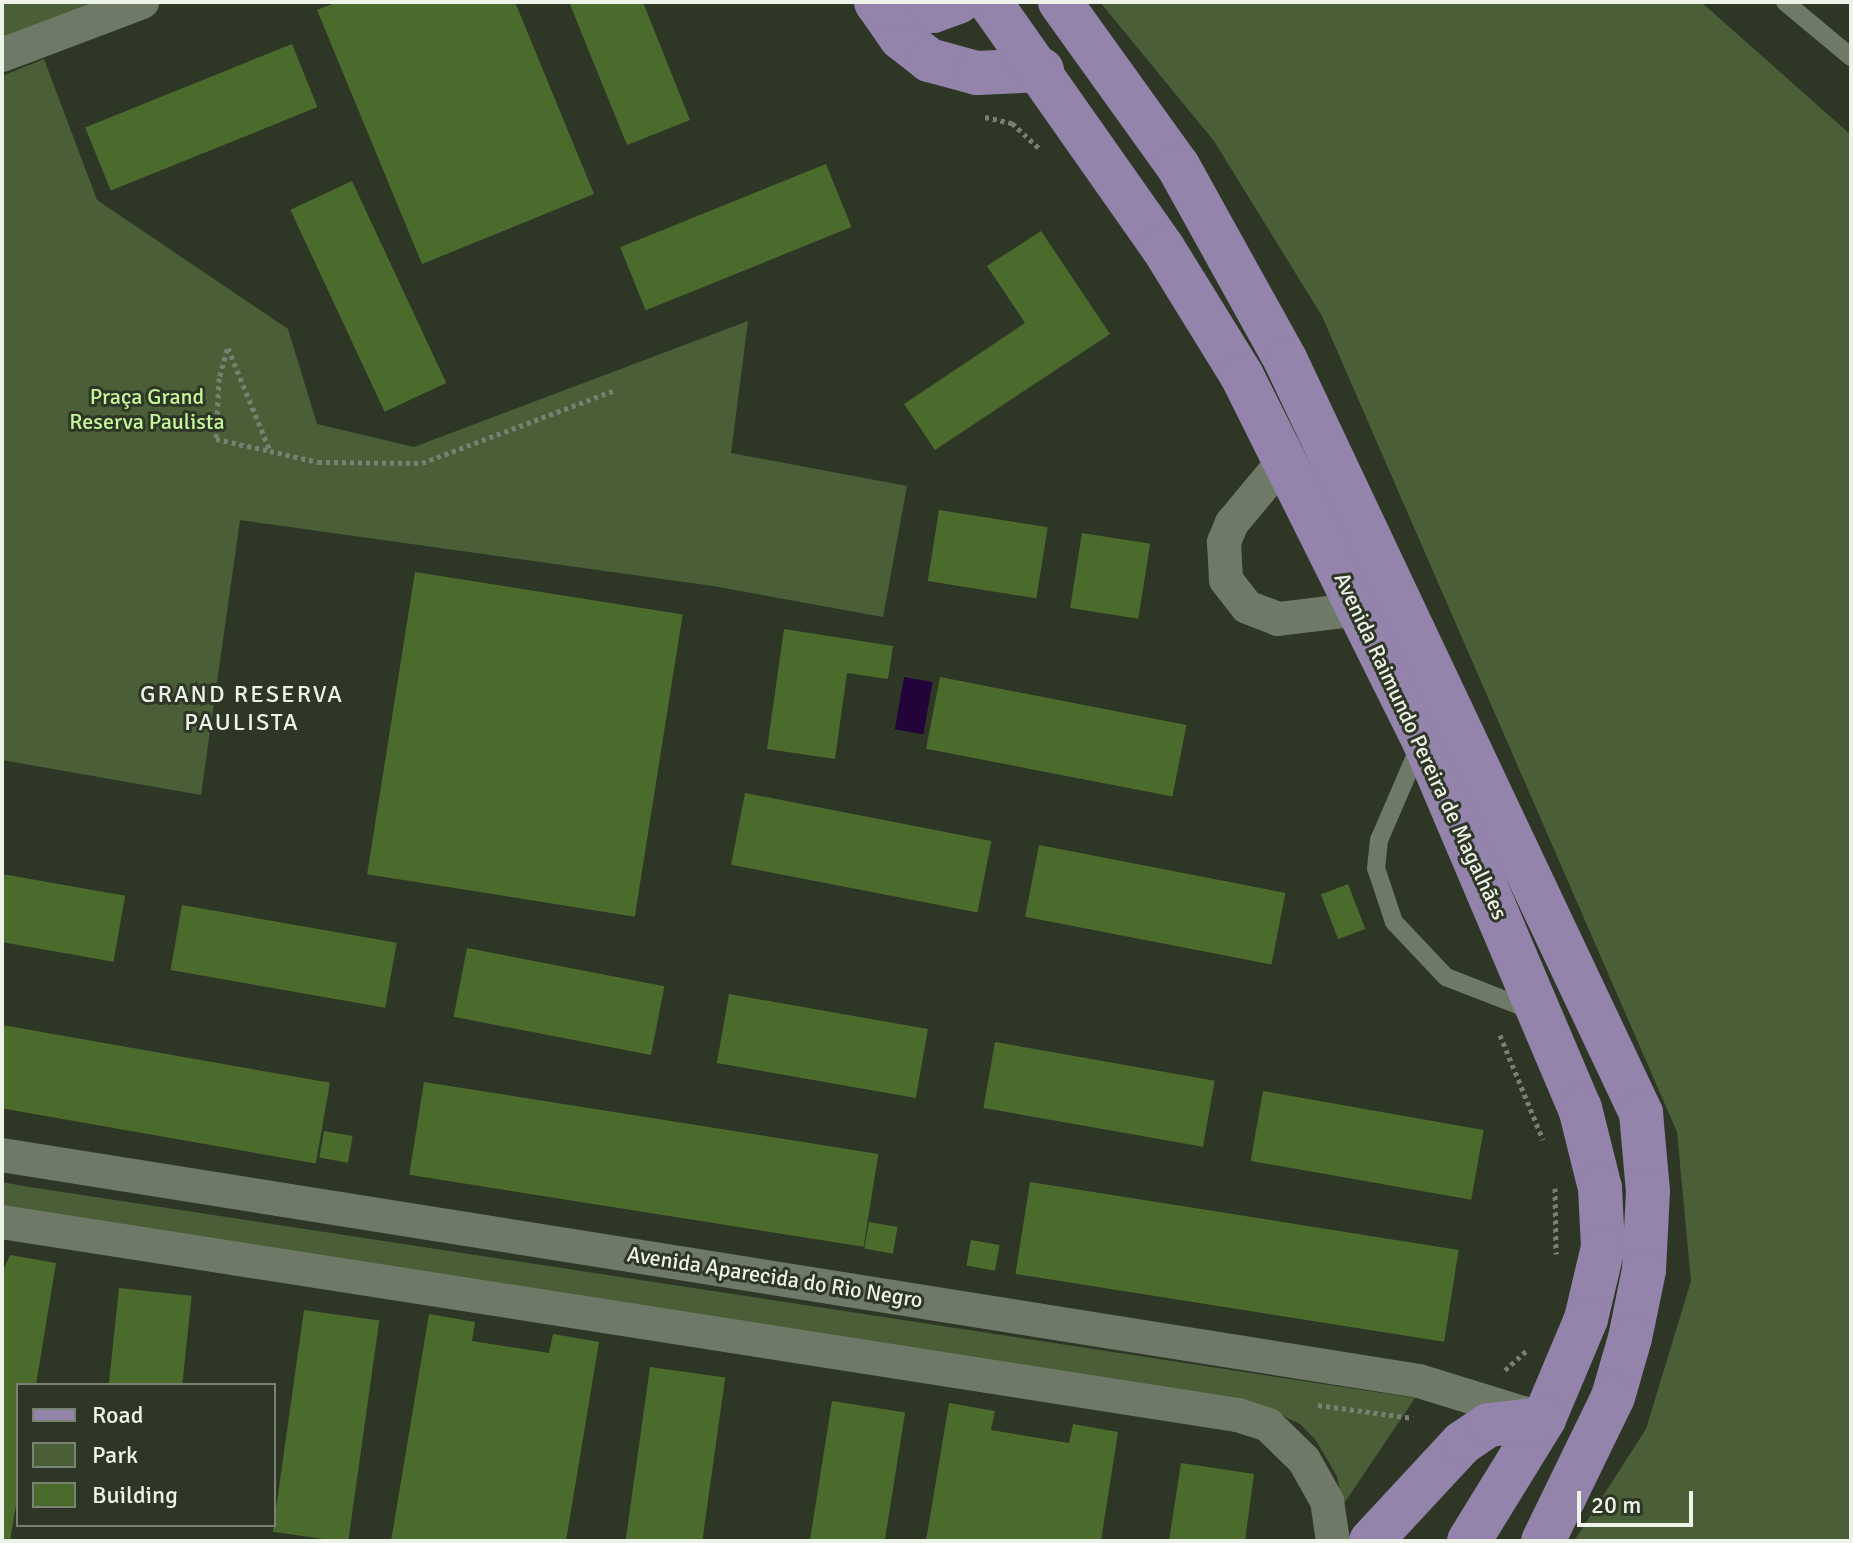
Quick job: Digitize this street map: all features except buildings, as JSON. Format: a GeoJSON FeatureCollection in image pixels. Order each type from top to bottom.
{"type":"FeatureCollection","features":[{"type":"Feature","properties":{"kind":"main road"},"geometry":{"type":"LineString","coordinates":[[877,3],[933,11],[958,2]]}},
{"type":"Feature","properties":{"kind":"main road","name":"Avenida Raimundo Pereira de Magalhães"},"geometry":{"type":"LineString","coordinates":[[990,2],[1042,70],[1163,248],[1286,458],[1423,739],[1544,1015],[1583,1121],[1600,1188],[1603,1247],[1586,1319],[1544,1419],[1469,1541]]}},
{"type":"Feature","properties":{"kind":"main road","name":"Avenida Raimundo Pereira de Magalhães"},"geometry":{"type":"LineString","coordinates":[[1060,2],[1178,166],[1286,361],[1641,1113],[1648,1191],[1644,1270],[1613,1397],[1582,1471],[1543,1541]]}},
{"type":"Feature","properties":{"kind":"main road"},"geometry":{"type":"LineString","coordinates":[[877,3],[901,38],[929,60],[977,73],[1042,70]]}},
{"type":"Feature","properties":{"kind":"main road"},"geometry":{"type":"LineString","coordinates":[[1371,1541],[1462,1443],[1489,1425],[1544,1419],[1567,1442],[1582,1471]]}},
{"type":"Feature","properties":{"kind":"street"},"geometry":{"type":"LineString","coordinates":[[2,55],[142,2]]}},
{"type":"Feature","properties":{"kind":"street"},"geometry":{"type":"LineString","coordinates":[[1286,458],[1232,523],[1224,542],[1226,580],[1247,607],[1278,619],[1359,609]]}},
{"type":"Feature","properties":{"kind":"street","name":"Avenida Aparecida do Rio Negro"},"geometry":{"type":"LineString","coordinates":[[2,1155],[1419,1381],[1544,1419]]}},
{"type":"Feature","properties":{"kind":"street"},"geometry":{"type":"LineString","coordinates":[[2,1222],[1238,1415],[1268,1425],[1304,1460],[1327,1501],[1333,1541]]}},
{"type":"Feature","properties":{"kind":"lane"},"geometry":{"type":"LineString","coordinates":[[1785,2],[1851,57]]}},
{"type":"Feature","properties":{"kind":"lane"},"geometry":{"type":"LineString","coordinates":[[1423,739],[1379,840],[1376,868],[1394,922],[1446,977],[1544,1015]]}},
{"type":"Feature","properties":{"kind":"path"},"geometry":{"type":"LineString","coordinates":[[270,451],[228,348],[219,378],[216,439],[318,462],[422,463],[613,391]]}},
{"type":"Feature","properties":{"kind":"green space"},"geometry":{"type":"Polygon","coordinates":[[[94,2],[2,40],[2,4],[94,2]]]}},
{"type":"Feature","properties":{"kind":"green space"},"geometry":{"type":"Polygon","coordinates":[[[1100,2],[1701,2],[1851,135],[1851,1541],[1574,1541],[1646,1429],[1691,1281],[1677,1132],[1322,316],[1214,141],[1100,2]]]}},
{"type":"Feature","properties":{"kind":"green space","name":"Praça Grand Reserva Paulista"},"geometry":{"type":"Polygon","coordinates":[[[44,59],[97,200],[288,329],[317,424],[414,447],[748,321],[731,453],[907,486],[883,617],[713,586],[240,520],[201,795],[2,760],[2,76],[44,59]]]}},
{"type":"Feature","properties":{"kind":"green space"},"geometry":{"type":"Polygon","coordinates":[[[2,1182],[1415,1398],[1343,1505],[1337,1476],[1315,1439],[1300,1424],[1267,1408],[2,1213],[2,1182]]]}},
{"type":"Feature","properties":{"kind":"shaded area"},"geometry":{"type":"Polygon","coordinates":[[[904,677],[933,682],[923,734],[895,729],[904,677]]]}},
{"type":"Feature","properties":{"kind":"district","name":"GRAND RESERVA PAULISTA"},"geometry":{"type":"Point","coordinates":[242,709]}}]}
